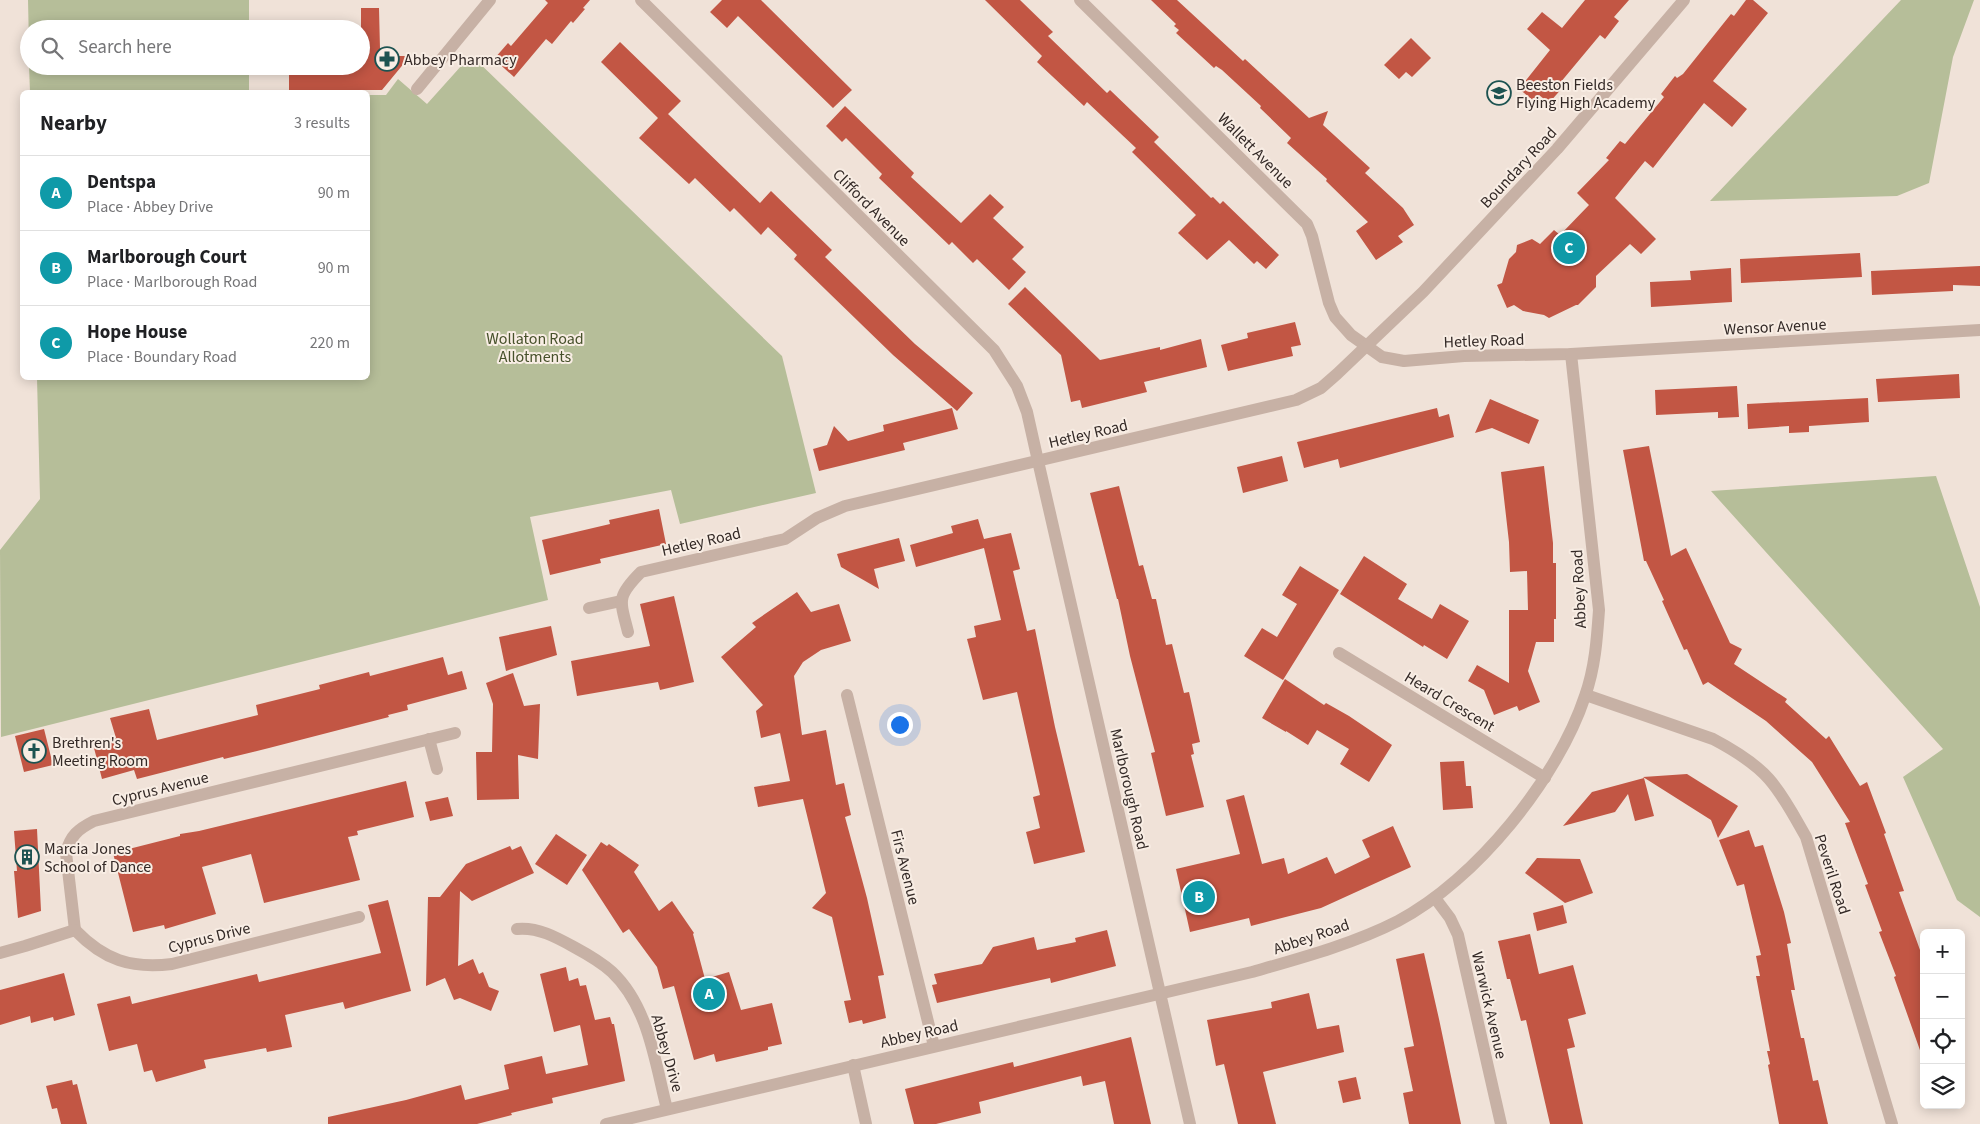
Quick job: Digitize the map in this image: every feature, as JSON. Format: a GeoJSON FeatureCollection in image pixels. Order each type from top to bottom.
{"type":"FeatureCollection","features":[{"type":"Feature","properties":{"kind":"street"},"geometry":{"type":"LineString","coordinates":[[417,88],[490,0]]}},
{"type":"Feature","properties":{"kind":"street","name":"Clifford Avenue"},"geometry":{"type":"LineString","coordinates":[[641,0],[994,350],[1017,386],[1026,412],[1038,461]]}},
{"type":"Feature","properties":{"kind":"street","name":"Wallett Avenue"},"geometry":{"type":"LineString","coordinates":[[1080,0],[1306,224],[1312,236],[1329,303],[1335,317],[1351,335],[1367,347]]}},
{"type":"Feature","properties":{"kind":"street","name":"Boundary Road"},"geometry":{"type":"LineString","coordinates":[[1367,347],[1423,292],[1557,149],[1684,0]]}},
{"type":"Feature","properties":{"kind":"street","name":"Wensor Avenue"},"geometry":{"type":"LineString","coordinates":[[1571,354],[1980,330]]}},
{"type":"Feature","properties":{"kind":"street","name":"Hetley Road"},"geometry":{"type":"LineString","coordinates":[[620,602],[625,590],[640,572],[785,539],[817,518],[845,506],[1296,400],[1320,388],[1367,347],[1382,357],[1404,361],[1464,356],[1571,354]]}},
{"type":"Feature","properties":{"kind":"street","name":"Abbey Road"},"geometry":{"type":"LineString","coordinates":[[606,1124],[1160,992],[1252,972],[1300,958],[1397,921],[1435,898],[1483,854],[1545,778],[1568,739],[1586,695],[1596,651],[1599,610],[1571,354]]}},
{"type":"Feature","properties":{"kind":"street","name":"Marlborough Road"},"geometry":{"type":"LineString","coordinates":[[1038,461],[1190,1124]]}},
{"type":"Feature","properties":{"kind":"street"},"geometry":{"type":"LineString","coordinates":[[589,608],[620,602],[628,632]]}},
{"type":"Feature","properties":{"kind":"street","name":"Heard Crescent"},"geometry":{"type":"LineString","coordinates":[[1338,653],[1545,778]]}},
{"type":"Feature","properties":{"kind":"street","name":"Firs Avenue"},"geometry":{"type":"LineString","coordinates":[[847,695],[934,1046]]}},
{"type":"Feature","properties":{"kind":"street","name":"Peveril Road"},"geometry":{"type":"LineString","coordinates":[[1586,695],[1712,739],[1731,749],[1769,779],[1791,811],[1806,838],[1892,1124]]}},
{"type":"Feature","properties":{"kind":"street","name":"Cyprus Avenue"},"geometry":{"type":"LineString","coordinates":[[76,930],[66,853],[68,842],[74,833],[86,825],[94,821],[455,732]]}},
{"type":"Feature","properties":{"kind":"street"},"geometry":{"type":"LineString","coordinates":[[429,739],[437,769]]}},
{"type":"Feature","properties":{"kind":"street","name":"Warwick Avenue"},"geometry":{"type":"LineString","coordinates":[[1435,898],[1450,918],[1458,935],[1501,1124]]}},
{"type":"Feature","properties":{"kind":"street","name":"Cyprus Drive"},"geometry":{"type":"LineString","coordinates":[[76,930],[90,946],[106,956],[133,964],[153,966],[172,964],[359,917]]}},
{"type":"Feature","properties":{"kind":"street","name":"Abbey Drive"},"geometry":{"type":"LineString","coordinates":[[517,929],[529,928],[543,931],[567,943],[602,964],[622,983],[632,997],[645,1024],[667,1109]]}},
{"type":"Feature","properties":{"kind":"street"},"geometry":{"type":"LineString","coordinates":[[0,953],[76,930]]}},
{"type":"Feature","properties":{"kind":"street"},"geometry":{"type":"LineString","coordinates":[[853,1065],[866,1124]]}},
{"type":"Feature","properties":{"kind":"green space"},"geometry":{"type":"Polygon","coordinates":[[[28,0],[249,0],[249,20],[28,20],[28,0]]]}},
{"type":"Feature","properties":{"kind":"green space"},"geometry":{"type":"Polygon","coordinates":[[[1901,0],[1974,0],[1953,57],[1929,183],[1897,196],[1710,201],[1901,0]]]}},
{"type":"Feature","properties":{"kind":"green space","name":"Wollaton Road Allotments"},"geometry":{"type":"Polygon","coordinates":[[[471,55],[782,356],[816,493],[680,524],[671,490],[530,517],[548,600],[1,737],[0,550],[40,499],[37,380],[370,380],[370,95],[386,95],[398,79],[427,104],[471,55]]]}},
{"type":"Feature","properties":{"kind":"green space"},"geometry":{"type":"Polygon","coordinates":[[[29,75],[249,75],[249,90],[30,90],[29,75]]]}},
{"type":"Feature","properties":{"kind":"green space"},"geometry":{"type":"Polygon","coordinates":[[[1936,476],[1980,607],[1980,917],[1957,900],[1903,777],[1943,749],[1711,491],[1936,476]]]}},
{"type":"Feature","properties":{"kind":"building"},"geometry":{"type":"Polygon","coordinates":[[[545,0],[590,0],[573,23],[571,21],[552,44],[546,39],[514,77],[494,59],[508,43],[511,46],[548,3],[545,0]]]}},
{"type":"Feature","properties":{"kind":"building"},"geometry":{"type":"Polygon","coordinates":[[[722,0],[761,0],[852,90],[833,108],[738,16],[727,28],[710,12],[722,0]]]}},
{"type":"Feature","properties":{"kind":"building"},"geometry":{"type":"Polygon","coordinates":[[[985,0],[1020,0],[1053,32],[1048,36],[1107,93],[1110,90],[1159,137],[1154,142],[1211,198],[1213,197],[1220,204],[1223,201],[1279,255],[1266,269],[1257,261],[1254,264],[1229,240],[1207,260],[1178,233],[1196,215],[1132,152],[1136,148],[1087,102],[1084,106],[1037,62],[1042,56],[985,0]]]}},
{"type":"Feature","properties":{"kind":"building"},"geometry":{"type":"Polygon","coordinates":[[[1151,0],[1177,0],[1309,118],[1328,111],[1323,125],[1370,168],[1365,173],[1403,208],[1414,225],[1398,236],[1403,242],[1376,260],[1356,231],[1368,222],[1326,181],[1327,179],[1287,143],[1291,138],[1260,108],[1261,106],[1222,70],[1216,66],[1214,68],[1176,33],[1179,30],[1174,26],[1176,24],[1151,0]]]}},
{"type":"Feature","properties":{"kind":"building"},"geometry":{"type":"Polygon","coordinates":[[[1585,0],[1629,0],[1614,17],[1619,21],[1605,39],[1600,35],[1560,83],[1564,86],[1549,103],[1539,95],[1534,101],[1519,89],[1550,50],[1527,29],[1542,12],[1562,28],[1585,0]]]}},
{"type":"Feature","properties":{"kind":"building"},"geometry":{"type":"Polygon","coordinates":[[[1746,0],[1753,0],[1768,13],[1713,81],[1747,109],[1732,127],[1704,103],[1653,168],[1645,161],[1615,198],[1656,239],[1641,254],[1630,244],[1596,276],[1596,287],[1578,305],[1549,318],[1544,315],[1523,311],[1514,305],[1507,308],[1497,285],[1502,283],[1509,259],[1516,252],[1517,245],[1532,239],[1540,244],[1554,230],[1560,235],[1589,205],[1577,193],[1609,160],[1606,158],[1620,141],[1625,144],[1664,97],[1661,94],[1675,76],[1677,78],[1683,74],[1731,14],[1734,16],[1746,0]]]}},
{"type":"Feature","properties":{"kind":"building"},"geometry":{"type":"Polygon","coordinates":[[[361,8],[379,8],[380,49],[393,49],[394,56],[410,56],[382,90],[289,90],[289,75],[370,75],[370,20],[361,20],[361,8]]]}},
{"type":"Feature","properties":{"kind":"building"},"geometry":{"type":"Polygon","coordinates":[[[1411,38],[1431,58],[1412,77],[1406,72],[1399,79],[1384,65],[1411,38]]]}},
{"type":"Feature","properties":{"kind":"building"},"geometry":{"type":"Polygon","coordinates":[[[620,42],[681,101],[668,114],[760,203],[771,191],[832,250],[825,257],[915,344],[973,393],[957,411],[893,355],[794,259],[797,255],[768,227],[761,235],[734,208],[730,212],[695,178],[689,184],[639,138],[658,118],[601,62],[620,42]]]}},
{"type":"Feature","properties":{"kind":"building"},"geometry":{"type":"Polygon","coordinates":[[[845,106],[914,173],[911,177],[961,223],[990,194],[1004,207],[993,218],[1024,247],[1012,259],[1026,272],[1009,290],[977,259],[973,263],[952,242],[949,245],[879,178],[882,174],[846,138],[842,142],[826,126],[845,106]]]}},
{"type":"Feature","properties":{"kind":"building"},"geometry":{"type":"Polygon","coordinates":[[[1860,253],[1862,277],[1741,283],[1740,259],[1860,253]]]}},
{"type":"Feature","properties":{"kind":"building"},"geometry":{"type":"Polygon","coordinates":[[[1980,266],[1980,286],[1953,285],[1953,291],[1872,295],[1871,271],[1980,266]]]}},
{"type":"Feature","properties":{"kind":"building"},"geometry":{"type":"Polygon","coordinates":[[[1731,268],[1732,302],[1651,307],[1650,282],[1691,280],[1690,271],[1731,268]]]}},
{"type":"Feature","properties":{"kind":"building"},"geometry":{"type":"Polygon","coordinates":[[[1025,287],[1100,360],[1160,347],[1160,350],[1201,339],[1207,367],[1144,382],[1147,392],[1082,408],[1080,400],[1071,402],[1061,355],[1008,304],[1025,287]]]}},
{"type":"Feature","properties":{"kind":"building"},"geometry":{"type":"Polygon","coordinates":[[[1295,322],[1301,345],[1291,347],[1293,356],[1228,371],[1221,345],[1248,338],[1247,333],[1295,322]]]}},
{"type":"Feature","properties":{"kind":"building"},"geometry":{"type":"Polygon","coordinates":[[[1959,374],[1960,398],[1878,402],[1876,379],[1959,374]]]}},
{"type":"Feature","properties":{"kind":"building"},"geometry":{"type":"Polygon","coordinates":[[[1737,386],[1739,417],[1718,418],[1718,412],[1656,415],[1655,390],[1737,386]]]}},
{"type":"Feature","properties":{"kind":"building"},"geometry":{"type":"Polygon","coordinates":[[[1868,398],[1869,422],[1809,426],[1809,432],[1789,433],[1789,426],[1748,429],[1747,404],[1868,398]]]}},
{"type":"Feature","properties":{"kind":"building"},"geometry":{"type":"Polygon","coordinates":[[[1490,399],[1539,420],[1529,444],[1492,428],[1475,433],[1490,399]]]}},
{"type":"Feature","properties":{"kind":"building"},"geometry":{"type":"Polygon","coordinates":[[[952,408],[958,429],[903,443],[905,450],[819,471],[813,449],[827,445],[834,426],[848,441],[884,431],[883,425],[952,408]]]}},
{"type":"Feature","properties":{"kind":"building"},"geometry":{"type":"Polygon","coordinates":[[[1437,408],[1439,417],[1449,414],[1454,437],[1340,468],[1338,459],[1304,468],[1297,442],[1437,408]]]}},
{"type":"Feature","properties":{"kind":"building"},"geometry":{"type":"Polygon","coordinates":[[[1649,446],[1671,556],[1686,548],[1730,643],[1742,649],[1734,664],[1787,699],[1785,702],[1826,739],[1829,736],[1860,786],[1867,782],[1886,833],[1884,834],[1904,891],[1899,892],[1920,950],[1920,1050],[1894,977],[1896,976],[1879,932],[1882,931],[1865,885],[1868,884],[1845,823],[1850,822],[1812,762],[1766,721],[1708,682],[1703,685],[1687,649],[1684,650],[1662,601],[1664,600],[1646,561],[1644,561],[1623,450],[1649,446]]]}},
{"type":"Feature","properties":{"kind":"building"},"geometry":{"type":"Polygon","coordinates":[[[1282,456],[1288,481],[1243,493],[1237,467],[1282,456]]]}},
{"type":"Feature","properties":{"kind":"building"},"geometry":{"type":"Polygon","coordinates":[[[1544,466],[1553,543],[1553,563],[1556,563],[1554,642],[1536,642],[1528,671],[1540,702],[1519,711],[1517,706],[1494,715],[1484,690],[1468,681],[1477,665],[1509,683],[1509,610],[1528,610],[1527,571],[1510,572],[1509,542],[1501,472],[1544,466]]]}},
{"type":"Feature","properties":{"kind":"building"},"geometry":{"type":"Polygon","coordinates":[[[1119,486],[1139,566],[1143,565],[1152,599],[1156,599],[1166,645],[1172,644],[1184,693],[1189,692],[1200,742],[1192,744],[1194,754],[1191,755],[1204,807],[1166,816],[1151,753],[1155,752],[1090,493],[1119,486]]]}},
{"type":"Feature","properties":{"kind":"building"},"geometry":{"type":"Polygon","coordinates":[[[659,509],[666,544],[600,559],[601,563],[550,575],[542,540],[610,524],[609,520],[659,509]]]}},
{"type":"Feature","properties":{"kind":"building"},"geometry":{"type":"Polygon","coordinates":[[[978,519],[984,539],[1011,533],[1020,569],[1013,571],[1027,631],[1035,629],[1055,727],[1085,852],[1034,864],[1026,832],[1040,828],[1033,797],[1040,795],[1017,692],[983,700],[967,639],[976,637],[974,626],[1001,620],[984,548],[916,567],[910,545],[953,533],[951,526],[978,519]]]}},
{"type":"Feature","properties":{"kind":"building"},"geometry":{"type":"Polygon","coordinates":[[[899,538],[905,561],[874,569],[879,589],[841,567],[837,554],[899,538]]]}},
{"type":"Feature","properties":{"kind":"building"},"geometry":{"type":"Polygon","coordinates":[[[1364,556],[1407,584],[1398,599],[1432,619],[1440,604],[1469,621],[1447,659],[1424,645],[1423,647],[1340,594],[1364,556]]]}},
{"type":"Feature","properties":{"kind":"building"},"geometry":{"type":"Polygon","coordinates":[[[1300,566],[1339,590],[1283,680],[1244,656],[1262,628],[1277,637],[1297,604],[1282,595],[1300,566]]]}},
{"type":"Feature","properties":{"kind":"building"},"geometry":{"type":"Polygon","coordinates":[[[797,592],[811,612],[839,604],[851,641],[821,650],[803,662],[794,676],[802,735],[826,730],[836,785],[844,783],[851,815],[845,817],[867,898],[884,975],[878,976],[886,1018],[863,1024],[862,1020],[849,1023],[844,1001],[851,1000],[832,917],[812,908],[826,893],[803,799],[758,807],[754,787],[790,781],[780,733],[761,738],[756,711],[763,705],[721,657],[756,627],[752,623],[797,592]]]}},
{"type":"Feature","properties":{"kind":"building"},"geometry":{"type":"Polygon","coordinates":[[[674,596],[694,682],[660,690],[658,682],[577,696],[571,661],[650,646],[640,604],[674,596]]]}},
{"type":"Feature","properties":{"kind":"building"},"geometry":{"type":"Polygon","coordinates":[[[551,626],[557,655],[506,671],[499,637],[551,626]]]}},
{"type":"Feature","properties":{"kind":"building"},"geometry":{"type":"Polygon","coordinates":[[[443,657],[448,675],[462,671],[467,689],[407,705],[408,710],[388,715],[389,717],[269,748],[224,759],[223,757],[137,779],[134,770],[102,779],[94,748],[100,746],[99,742],[116,738],[110,718],[149,709],[157,740],[258,715],[256,705],[320,689],[319,685],[369,672],[370,676],[443,657]]]}},
{"type":"Feature","properties":{"kind":"building"},"geometry":{"type":"Polygon","coordinates":[[[513,673],[524,706],[540,704],[538,759],[518,755],[519,799],[477,800],[476,752],[492,752],[493,704],[486,683],[513,673]]]}},
{"type":"Feature","properties":{"kind":"building"},"geometry":{"type":"Polygon","coordinates":[[[1285,679],[1324,705],[1326,703],[1349,716],[1392,745],[1369,782],[1340,764],[1349,749],[1317,730],[1308,745],[1262,718],[1285,679]]]}},
{"type":"Feature","properties":{"kind":"building","name":"Brethren's Meeting Room"},"geometry":{"type":"Polygon","coordinates":[[[44,729],[53,765],[24,772],[15,736],[44,729]]]}},
{"type":"Feature","properties":{"kind":"building"},"geometry":{"type":"Polygon","coordinates":[[[1464,761],[1466,786],[1471,786],[1473,808],[1443,810],[1440,762],[1464,761]]]}},
{"type":"Feature","properties":{"kind":"building"},"geometry":{"type":"Polygon","coordinates":[[[1687,774],[1738,806],[1718,838],[1711,820],[1643,777],[1687,774]]]}},
{"type":"Feature","properties":{"kind":"building"},"geometry":{"type":"Polygon","coordinates":[[[1644,778],[1654,816],[1635,821],[1628,794],[1615,812],[1563,826],[1592,792],[1644,778]]]}},
{"type":"Feature","properties":{"kind":"building"},"geometry":{"type":"Polygon","coordinates":[[[406,781],[414,817],[357,831],[358,835],[348,837],[360,880],[264,903],[251,854],[202,867],[216,914],[165,929],[164,925],[133,932],[113,853],[180,836],[180,834],[406,781]]]}},
{"type":"Feature","properties":{"kind":"building"},"geometry":{"type":"Polygon","coordinates":[[[1244,795],[1262,864],[1284,858],[1288,874],[1327,857],[1335,874],[1370,857],[1362,840],[1393,826],[1411,867],[1321,908],[1251,926],[1249,918],[1190,932],[1176,869],[1240,854],[1226,800],[1244,795]]]}},
{"type":"Feature","properties":{"kind":"building"},"geometry":{"type":"Polygon","coordinates":[[[448,797],[453,816],[430,821],[425,802],[448,797]]]}},
{"type":"Feature","properties":{"kind":"building","name":"Marcia Jones School of Dance"},"geometry":{"type":"Polygon","coordinates":[[[37,829],[41,911],[18,918],[14,871],[17,871],[14,831],[37,829]]]}},
{"type":"Feature","properties":{"kind":"building"},"geometry":{"type":"Polygon","coordinates":[[[1749,830],[1755,847],[1763,845],[1784,912],[1791,943],[1787,944],[1795,990],[1791,990],[1801,1038],[1804,1038],[1813,1081],[1818,1080],[1828,1124],[1779,1124],[1768,1065],[1770,1064],[1767,1051],[1770,1051],[1756,976],[1760,976],[1756,956],[1761,955],[1744,884],[1737,886],[1719,840],[1749,830]]]}},
{"type":"Feature","properties":{"kind":"building"},"geometry":{"type":"Polygon","coordinates":[[[556,834],[587,855],[567,885],[535,864],[556,834]]]}},
{"type":"Feature","properties":{"kind":"building"},"geometry":{"type":"Polygon","coordinates":[[[601,842],[607,846],[609,844],[639,865],[634,872],[659,911],[672,901],[694,933],[705,979],[729,972],[741,1010],[772,1003],[782,1044],[768,1047],[768,1050],[716,1062],[714,1054],[694,1060],[674,986],[663,989],[657,967],[629,929],[623,933],[582,870],[601,842]]]}},
{"type":"Feature","properties":{"kind":"building"},"geometry":{"type":"Polygon","coordinates":[[[510,846],[512,850],[521,846],[534,873],[472,901],[460,891],[458,966],[473,959],[479,974],[483,972],[489,987],[499,991],[491,1011],[460,998],[454,1000],[445,978],[426,986],[428,897],[440,897],[466,864],[510,846]]]}},
{"type":"Feature","properties":{"kind":"building"},"geometry":{"type":"Polygon","coordinates":[[[1537,858],[1580,859],[1593,893],[1565,903],[1525,873],[1537,858]]]}},
{"type":"Feature","properties":{"kind":"building"},"geometry":{"type":"Polygon","coordinates":[[[388,900],[411,991],[345,1009],[343,1002],[285,1015],[292,1047],[267,1052],[266,1048],[204,1060],[206,1068],[156,1082],[152,1070],[144,1072],[137,1044],[109,1051],[97,1004],[130,996],[132,1004],[257,974],[259,982],[381,953],[368,905],[388,900]]]}},
{"type":"Feature","properties":{"kind":"building"},"geometry":{"type":"Polygon","coordinates":[[[1563,905],[1567,923],[1537,931],[1533,913],[1563,905]]]}},
{"type":"Feature","properties":{"kind":"building"},"geometry":{"type":"Polygon","coordinates":[[[1107,930],[1116,966],[1051,983],[1050,978],[937,1003],[932,985],[937,984],[934,974],[982,964],[993,947],[1034,937],[1037,950],[1076,942],[1075,938],[1107,930]]]}},
{"type":"Feature","properties":{"kind":"building"},"geometry":{"type":"Polygon","coordinates":[[[1530,934],[1539,974],[1573,965],[1586,1014],[1568,1019],[1575,1047],[1567,1049],[1583,1124],[1550,1124],[1526,1020],[1521,1021],[1510,979],[1507,979],[1498,941],[1530,934]]]}},
{"type":"Feature","properties":{"kind":"building"},"geometry":{"type":"Polygon","coordinates":[[[1424,953],[1461,1124],[1409,1124],[1403,1093],[1413,1091],[1404,1048],[1414,1046],[1396,959],[1424,953]]]}},
{"type":"Feature","properties":{"kind":"building"},"geometry":{"type":"Polygon","coordinates":[[[566,967],[569,981],[578,978],[580,986],[586,985],[595,1020],[610,1017],[612,1024],[614,1024],[625,1081],[552,1098],[553,1103],[511,1113],[512,1115],[477,1124],[328,1124],[328,1117],[406,1100],[461,1085],[465,1100],[509,1089],[504,1065],[542,1056],[546,1074],[588,1065],[580,1025],[554,1032],[540,974],[566,967]]]}},
{"type":"Feature","properties":{"kind":"building"},"geometry":{"type":"Polygon","coordinates":[[[64,973],[75,1015],[54,1021],[53,1017],[31,1023],[30,1016],[0,1025],[0,990],[64,973]]]}},
{"type":"Feature","properties":{"kind":"building"},"geometry":{"type":"Polygon","coordinates":[[[1309,993],[1317,1029],[1339,1025],[1344,1052],[1263,1072],[1276,1124],[1238,1124],[1224,1064],[1216,1066],[1207,1020],[1272,1008],[1271,1002],[1309,993]]]}},
{"type":"Feature","properties":{"kind":"building"},"geometry":{"type":"Polygon","coordinates":[[[1131,1037],[1151,1124],[1114,1124],[1105,1081],[1083,1086],[1081,1076],[979,1102],[981,1113],[936,1124],[914,1124],[905,1089],[1013,1062],[1014,1067],[1131,1037]]]}},
{"type":"Feature","properties":{"kind":"building"},"geometry":{"type":"Polygon","coordinates":[[[1356,1077],[1361,1099],[1343,1103],[1338,1081],[1356,1077]]]}},
{"type":"Feature","properties":{"kind":"building"},"geometry":{"type":"Polygon","coordinates":[[[72,1080],[73,1085],[77,1084],[87,1124],[61,1124],[57,1108],[52,1109],[46,1086],[72,1080]]]}},
{"type":"Feature","properties":{"kind":"place","name":"Abbey Pharmacy"},"geometry":{"type":"Point","coordinates":[387,59]}},
{"type":"Feature","properties":{"kind":"place","name":"Beeston Fields Flying High Academy"},"geometry":{"type":"Point","coordinates":[1499,93]}},
{"type":"Feature","properties":{"kind":"place","name":"Hope House"},"geometry":{"type":"Point","coordinates":[1569,248]}},
{"type":"Feature","properties":{"kind":"place","name":"Brethren's Meeting Room"},"geometry":{"type":"Point","coordinates":[34,751]}},
{"type":"Feature","properties":{"kind":"place","name":"Marcia Jones School of Dance"},"geometry":{"type":"Point","coordinates":[27,857]}},
{"type":"Feature","properties":{"kind":"place","name":"Marlborough Court"},"geometry":{"type":"Point","coordinates":[1199,897]}},
{"type":"Feature","properties":{"kind":"place","name":"Dentspa"},"geometry":{"type":"Point","coordinates":[709,994]}}]}
